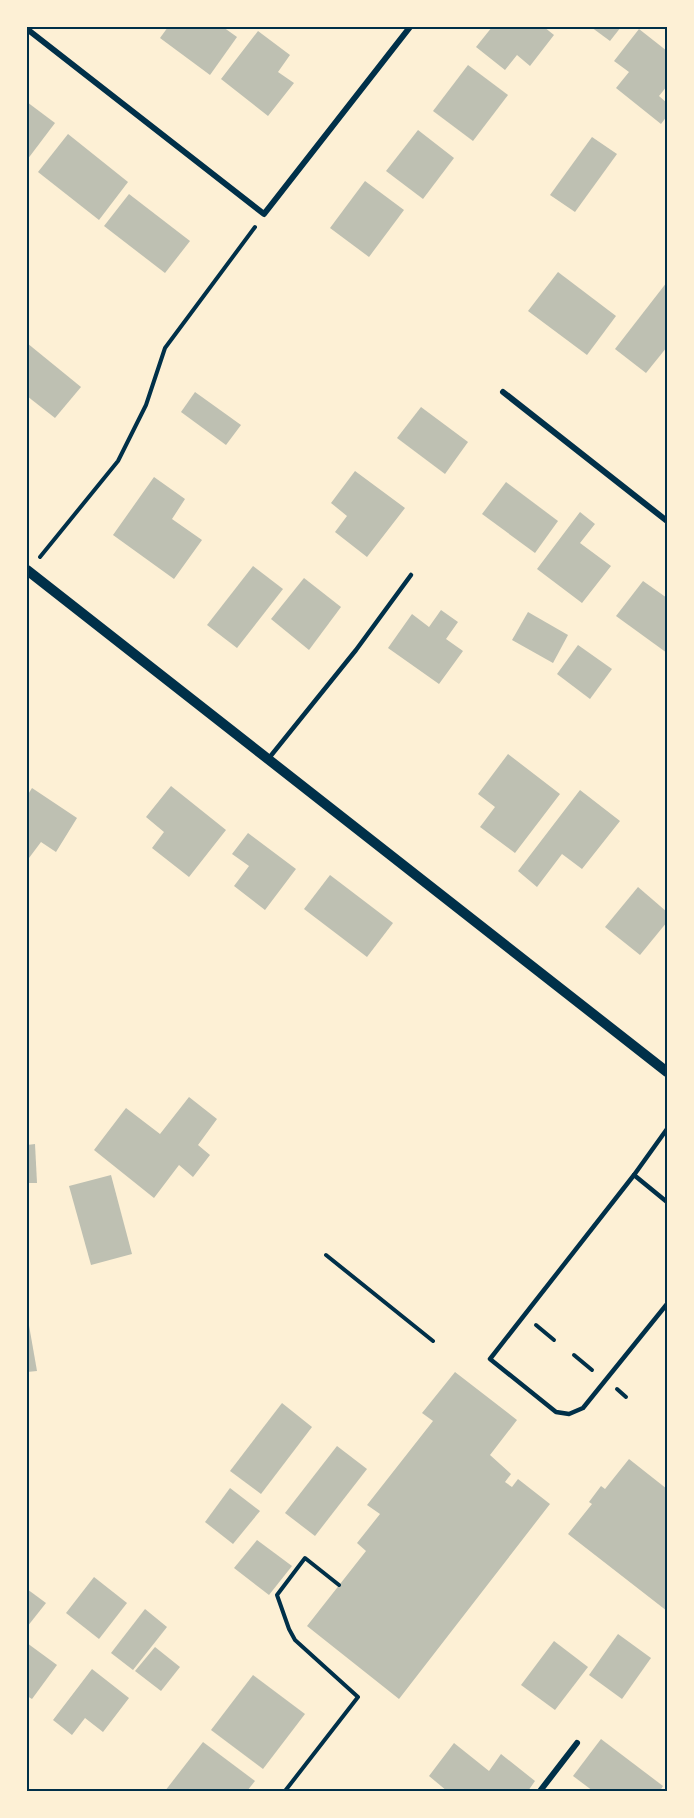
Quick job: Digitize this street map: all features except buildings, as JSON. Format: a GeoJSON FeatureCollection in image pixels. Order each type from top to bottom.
{"type":"FeatureCollection","features":[{"type":"Feature","properties":{"kind":"street"},"geometry":{"type":"LineString","coordinates":[[27,29],[264,214],[410,27]]}},
{"type":"Feature","properties":{"kind":"street"},"geometry":{"type":"LineString","coordinates":[[503,392],[667,521]]}},
{"type":"Feature","properties":{"kind":"street"},"geometry":{"type":"LineString","coordinates":[[28,571],[667,1072]]}},
{"type":"Feature","properties":{"kind":"street"},"geometry":{"type":"LineString","coordinates":[[540,1791],[577,1743]]}},
{"type":"Feature","properties":{"kind":"lane"},"geometry":{"type":"LineString","coordinates":[[268,760],[356,650],[411,575]]}},
{"type":"Feature","properties":{"kind":"lane"},"geometry":{"type":"LineString","coordinates":[[667,1130],[490,1359],[556,1412],[568,1414],[584,1408],[667,1304]]}},
{"type":"Feature","properties":{"kind":"lane"},"geometry":{"type":"LineString","coordinates":[[634,1175],[667,1202]]}},
{"type":"Feature","properties":{"kind":"path"},"geometry":{"type":"LineString","coordinates":[[28,571],[118,461],[146,405],[165,348],[264,214]]}},
{"type":"Feature","properties":{"kind":"path"},"geometry":{"type":"LineString","coordinates":[[326,1255],[433,1341]]}},
{"type":"Feature","properties":{"kind":"path"},"geometry":{"type":"LineString","coordinates":[[536,1325],[554,1340]]}},
{"type":"Feature","properties":{"kind":"path"},"geometry":{"type":"LineString","coordinates":[[285,1791],[358,1697],[295,1640],[277,1595],[305,1558],[339,1585]]}}]}
